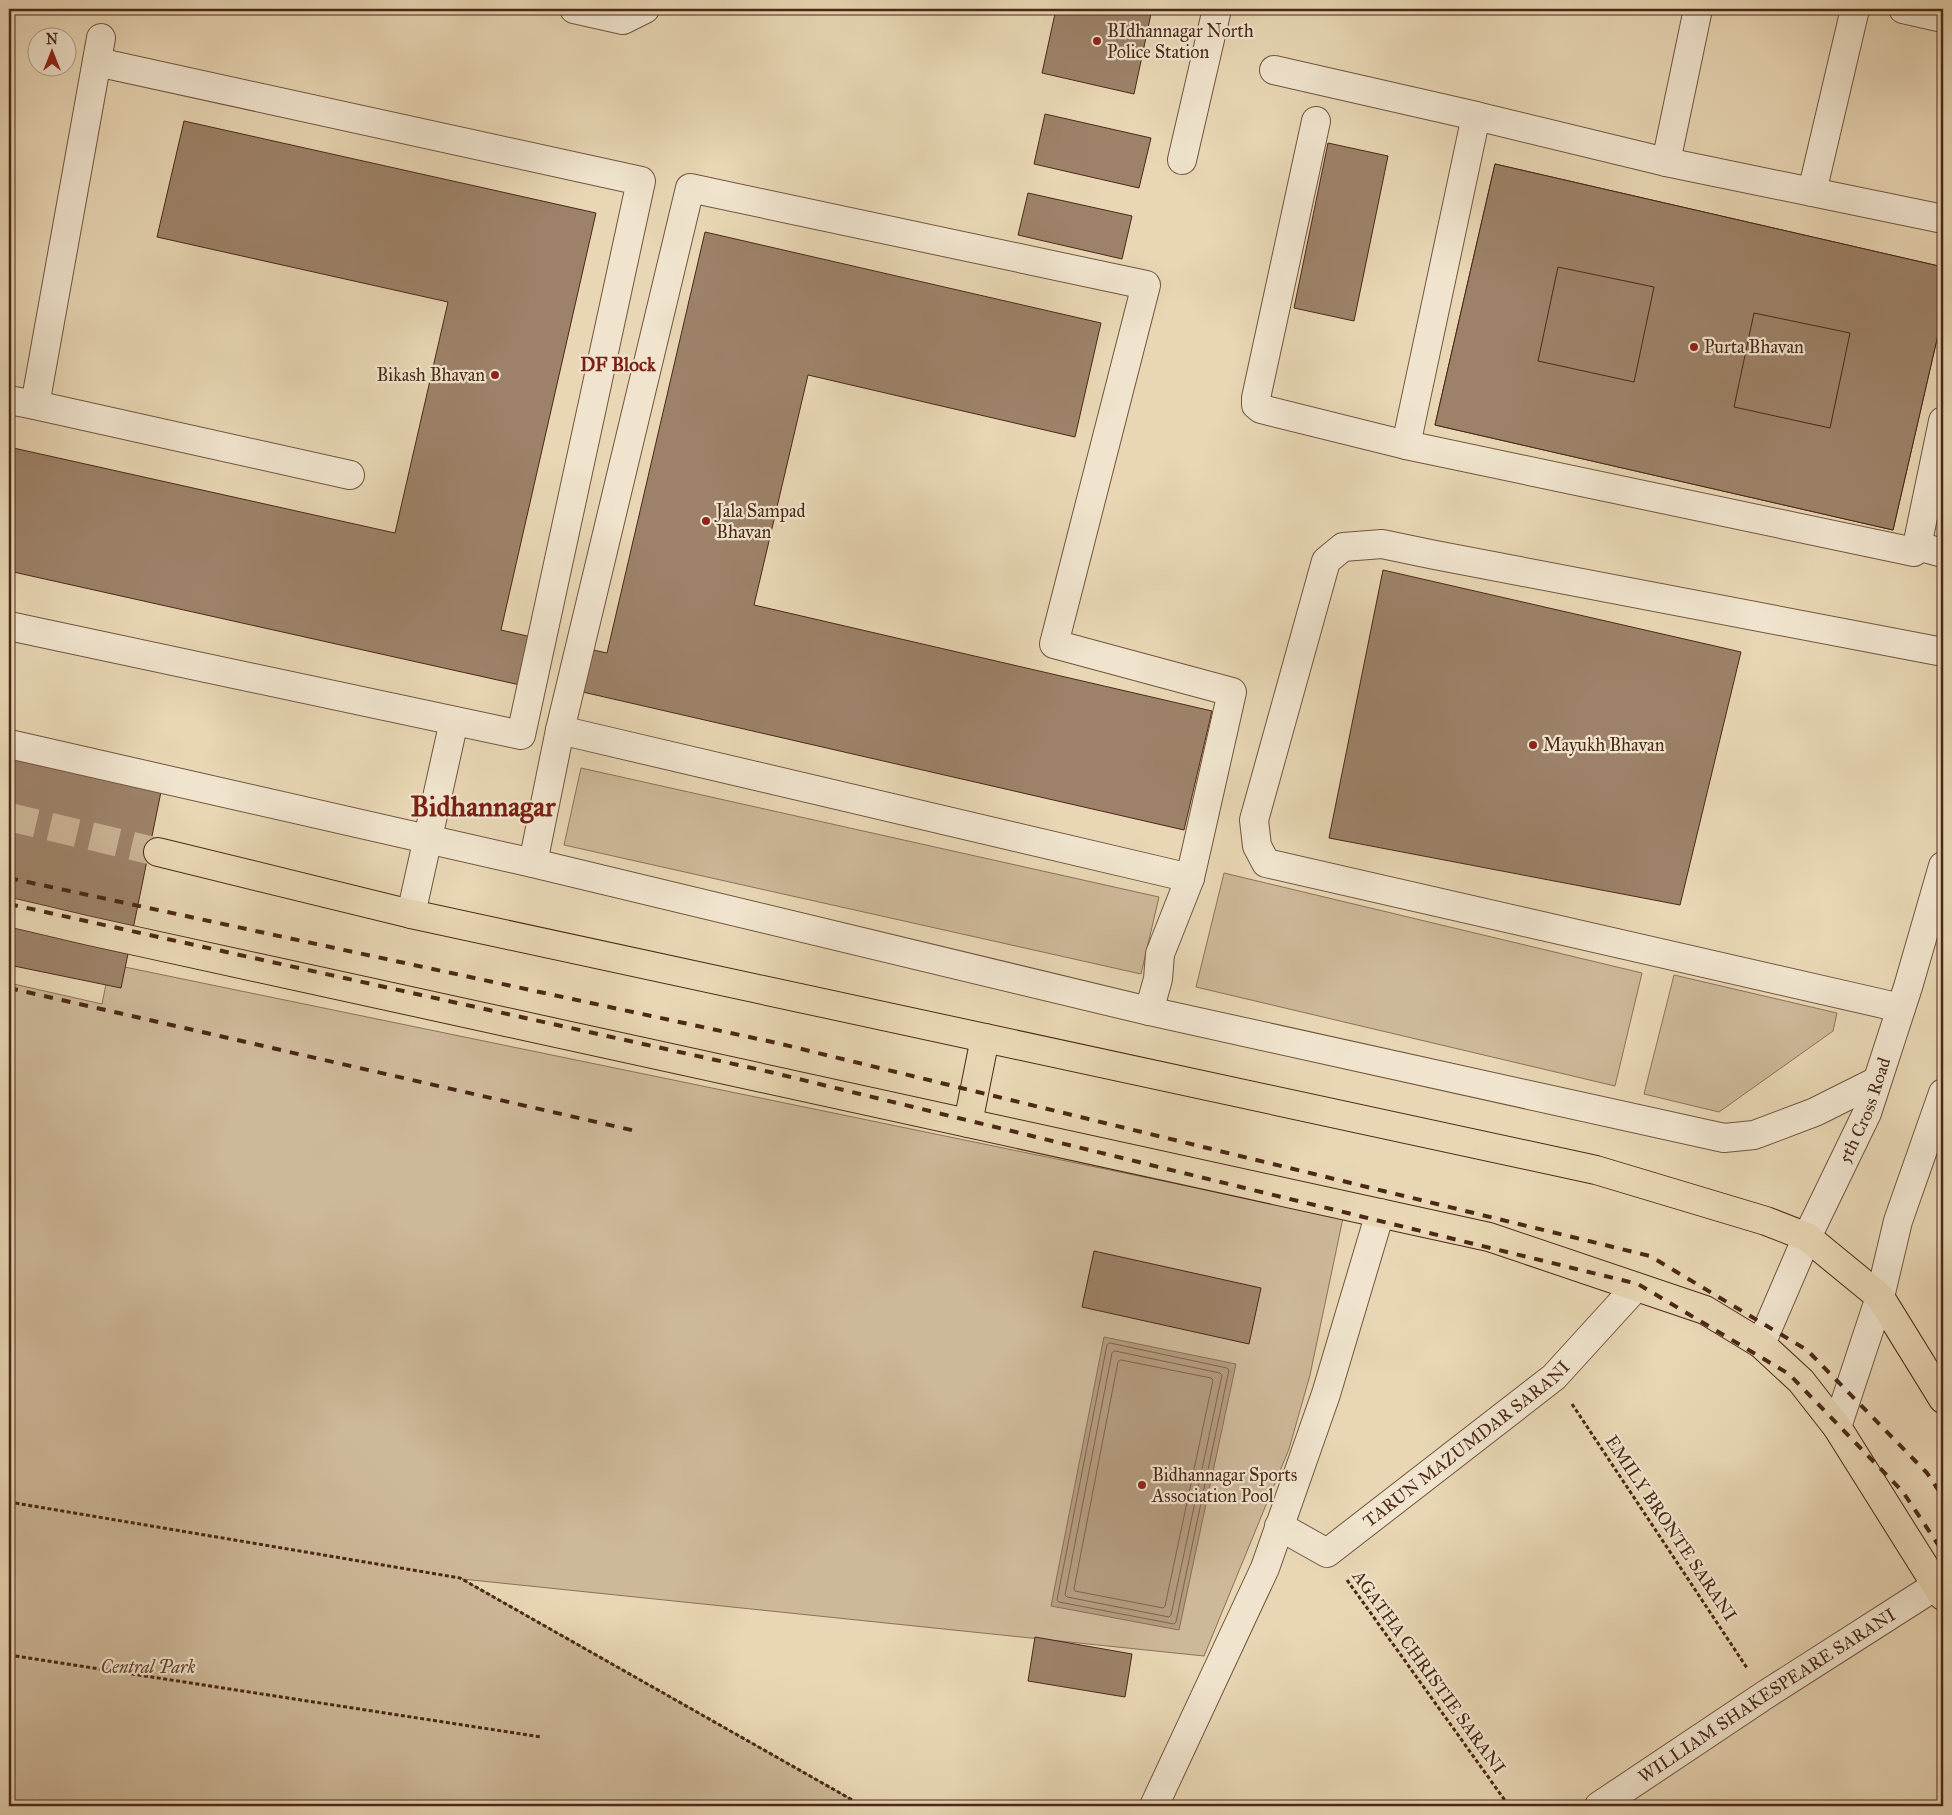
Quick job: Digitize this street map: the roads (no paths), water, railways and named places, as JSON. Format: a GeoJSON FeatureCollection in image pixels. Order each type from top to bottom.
{"type":"FeatureCollection","features":[{"type":"Feature","properties":{"kind":"main road"},"geometry":{"type":"LineString","coordinates":[[158,852],[411,914],[1596,1170],[1766,1221],[1807,1237],[1880,1297],[1943,1399]]}},
{"type":"Feature","properties":{"kind":"main road"},"geometry":{"type":"LineString","coordinates":[[9,912],[1489,1237],[1705,1310],[1761,1344],[1801,1381],[1837,1427],[1940,1590]]}},
{"type":"Feature","properties":{"kind":"main road"},"geometry":{"type":"LineString","coordinates":[[968,1123],[985,1038]]}},
{"type":"Feature","properties":{"kind":"street"},"geometry":{"type":"LineString","coordinates":[[574,9],[623,20],[645,9]]}},
{"type":"Feature","properties":{"kind":"street"},"geometry":{"type":"LineString","coordinates":[[1182,160],[1217,9]]}},
{"type":"Feature","properties":{"kind":"street"},"geometry":{"type":"LineString","coordinates":[[1666,162],[1698,9]]}},
{"type":"Feature","properties":{"kind":"street"},"geometry":{"type":"LineString","coordinates":[[1812,192],[1855,9]]}},
{"type":"Feature","properties":{"kind":"street"},"geometry":{"type":"LineString","coordinates":[[1903,9],[1943,18]]}},
{"type":"Feature","properties":{"kind":"street"},"geometry":{"type":"LineString","coordinates":[[9,626],[521,735],[641,182],[99,50],[35,405]]}},
{"type":"Feature","properties":{"kind":"street"},"geometry":{"type":"LineString","coordinates":[[1274,70],[1666,162],[1943,219]]}},
{"type":"Feature","properties":{"kind":"street"},"geometry":{"type":"LineString","coordinates":[[1406,445],[1476,116]]}},
{"type":"Feature","properties":{"kind":"street"},"geometry":{"type":"LineString","coordinates":[[1316,121],[1256,398],[1256,405],[1261,409],[1406,445],[1914,552],[1918,546],[1943,421]]}},
{"type":"Feature","properties":{"kind":"street"},"geometry":{"type":"LineString","coordinates":[[533,863],[560,730],[690,188],[1146,285],[1054,644],[1232,692],[1190,878],[1160,954],[1158,979],[1149,1012]]}},
{"type":"Feature","properties":{"kind":"street"},"geometry":{"type":"LineString","coordinates":[[9,400],[350,475]]}},
{"type":"Feature","properties":{"kind":"street"},"geometry":{"type":"LineString","coordinates":[[1901,1008],[1266,863],[1257,846],[1254,820],[1326,562],[1343,547],[1382,544],[1943,652]]}},
{"type":"Feature","properties":{"kind":"street"},"geometry":{"type":"LineString","coordinates":[[1918,546],[1943,552]]}},
{"type":"Feature","properties":{"kind":"street"},"geometry":{"type":"LineString","coordinates":[[411,914],[454,721]]}},
{"type":"Feature","properties":{"kind":"street"},"geometry":{"type":"LineString","coordinates":[[560,730],[1190,878]]}},
{"type":"Feature","properties":{"kind":"street"},"geometry":{"type":"LineString","coordinates":[[9,744],[533,863],[1149,1012],[1724,1138],[1754,1136],[1815,1112],[1877,1082]]}},
{"type":"Feature","properties":{"kind":"street","name":"5th Cross Road"},"geometry":{"type":"LineString","coordinates":[[1761,1344],[1807,1237],[1867,1113],[1901,1008],[1943,866]]}},
{"type":"Feature","properties":{"kind":"street"},"geometry":{"type":"LineString","coordinates":[[1837,1427],[1880,1297],[1898,1221],[1943,1093]]}},
{"type":"Feature","properties":{"kind":"street"},"geometry":{"type":"LineString","coordinates":[[1154,1806],[1265,1568],[1326,1394],[1380,1214]]}},
{"type":"Feature","properties":{"kind":"street","name":"TARUN MAZUMDAR SARANI"},"geometry":{"type":"LineString","coordinates":[[1279,1526],[1328,1553],[1554,1377],[1636,1286]]}},
{"type":"Feature","properties":{"kind":"street","name":"WILLIAM SHAKESPEARE SARANI"},"geometry":{"type":"LineString","coordinates":[[1599,1806],[1765,1695],[1940,1590]]}},
{"type":"Feature","properties":{"kind":"water","name":"Bidhannagar Sports Association Pool"},"geometry":{"type":"Polygon","coordinates":[[[1104,1337],[1236,1364],[1179,1630],[1051,1606],[1104,1337]]]}},
{"type":"Feature","properties":{"kind":"tunnel"},"geometry":{"type":"LineString","coordinates":[[9,817],[158,852]]}},
{"type":"Feature","properties":{"kind":"railway"},"geometry":{"type":"LineString","coordinates":[[9,878],[777,1043],[1650,1256],[1807,1350],[1927,1473],[1943,1497]]}},
{"type":"Feature","properties":{"kind":"railway"},"geometry":{"type":"LineString","coordinates":[[9,904],[770,1072],[1638,1284],[1789,1374],[1903,1492],[1943,1552]]}},
{"type":"Feature","properties":{"kind":"railway"},"geometry":{"type":"LineString","coordinates":[[9,988],[640,1132]]}},
{"type":"Feature","properties":{"kind":"place","name":"BIdhannagar North Police Station"},"geometry":{"type":"Point","coordinates":[1097,41]}},
{"type":"Feature","properties":{"kind":"place","name":"Purta Bhavan"},"geometry":{"type":"Point","coordinates":[1694,347]}},
{"type":"Feature","properties":{"kind":"place","name":"Bikash Bhavan"},"geometry":{"type":"Point","coordinates":[495,375]}},
{"type":"Feature","properties":{"kind":"place","name":"Jala Sampad Bhavan"},"geometry":{"type":"Point","coordinates":[706,521]}},
{"type":"Feature","properties":{"kind":"place","name":"Mayukh Bhavan"},"geometry":{"type":"Point","coordinates":[1533,745]}},
{"type":"Feature","properties":{"kind":"place","name":"Bidhannagar Sports Association Pool"},"geometry":{"type":"Point","coordinates":[1142,1485]}},
{"type":"Feature","properties":{"kind":"district","name":"DF Block"},"geometry":{"type":"Point","coordinates":[618,364]}},
{"type":"Feature","properties":{"kind":"district","name":"Bidhannagar"},"geometry":{"type":"Point","coordinates":[483,806]}},
{"type":"Feature","properties":{"kind":"park label","name":"Central Park"},"geometry":{"type":"Point","coordinates":[148,1667]}}]}
